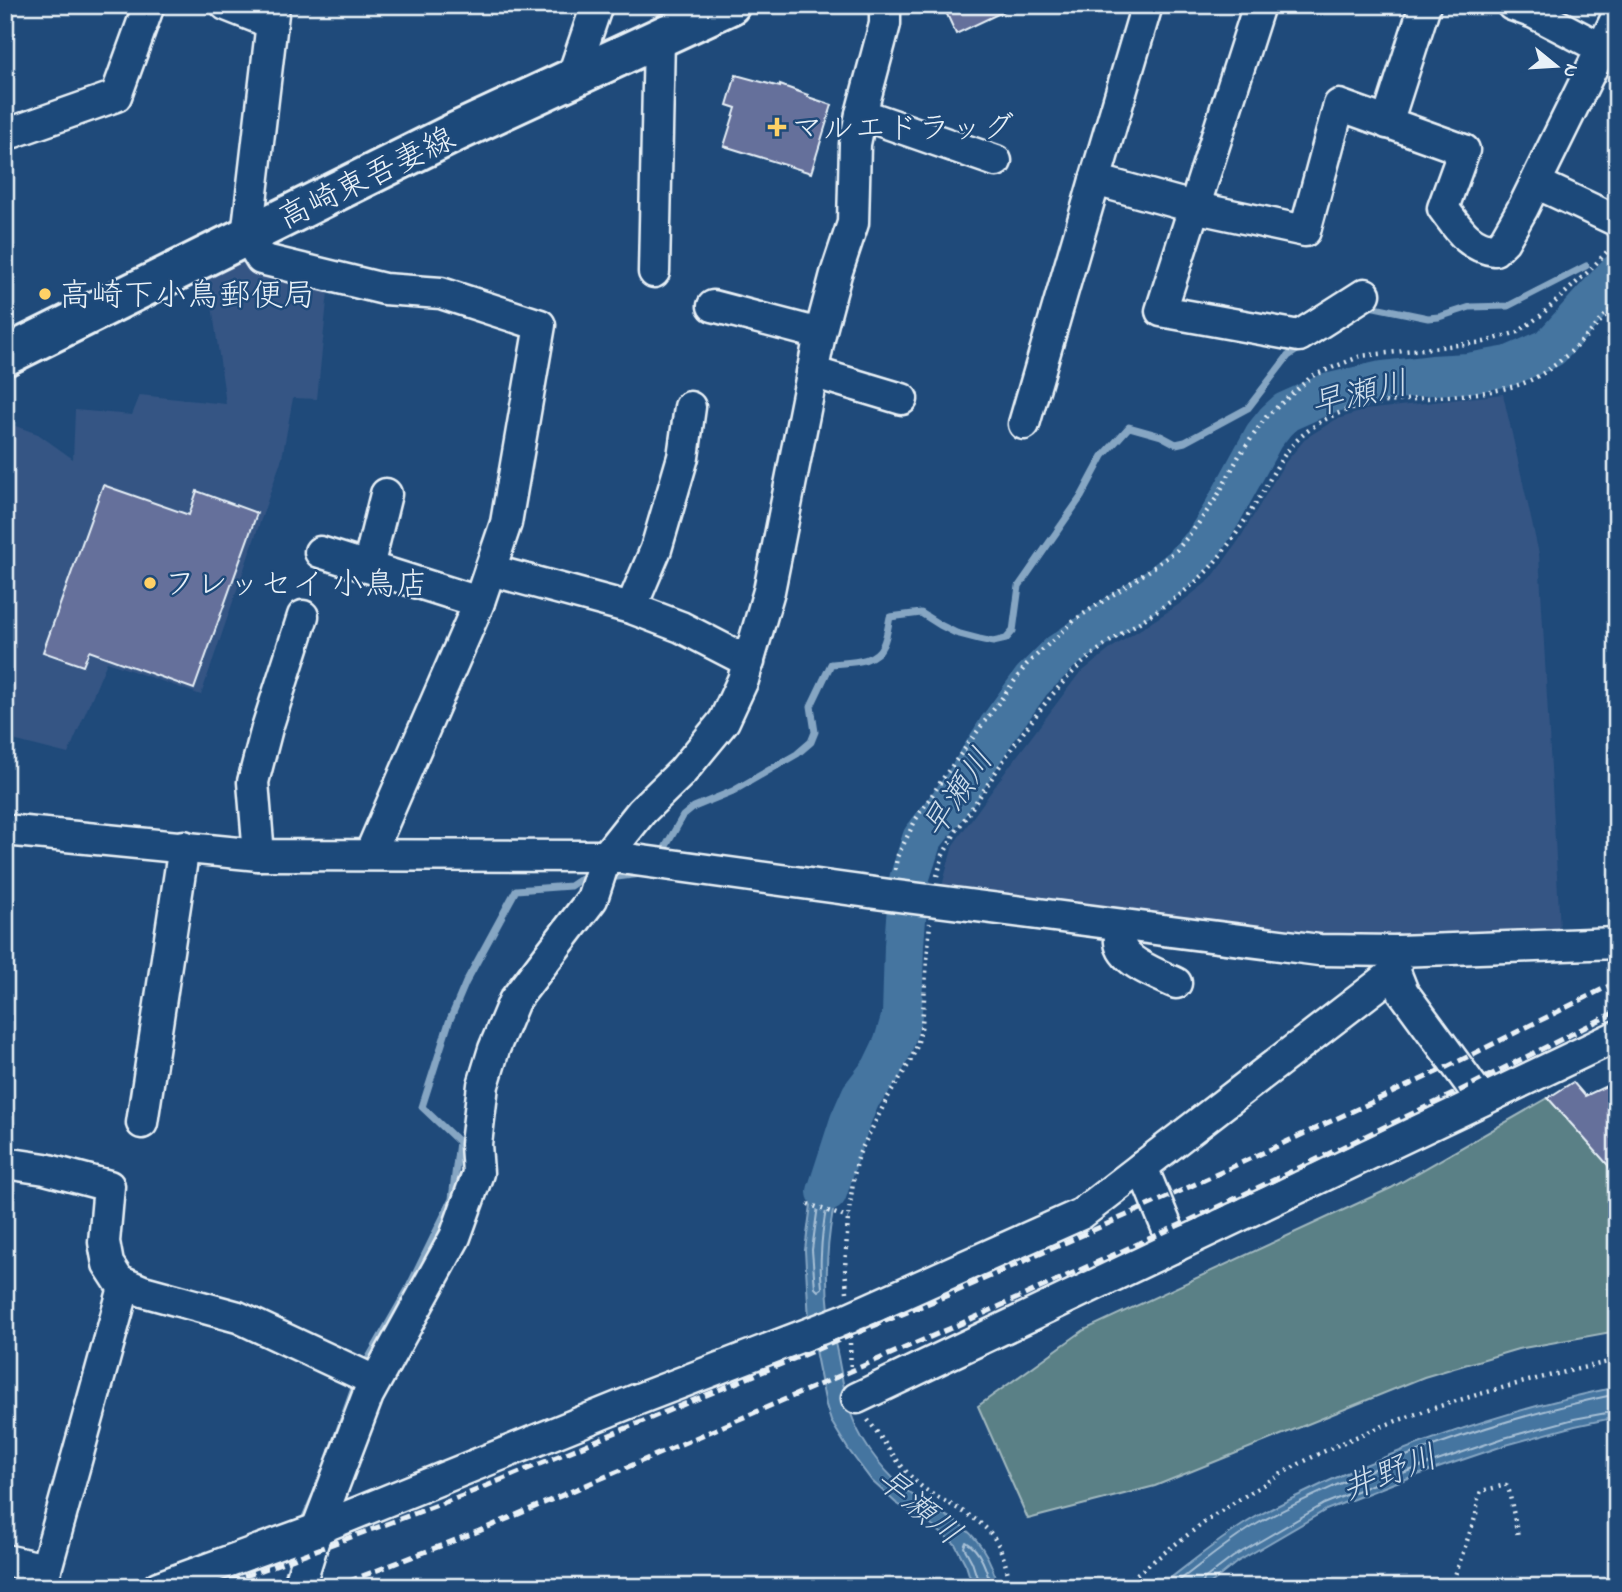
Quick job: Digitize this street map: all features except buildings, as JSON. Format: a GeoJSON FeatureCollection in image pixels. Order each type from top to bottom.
{"type":"FeatureCollection","features":[{"type":"Feature","properties":{"kind":"main road","name":"高崎東吾妻線"},"geometry":{"type":"LineString","coordinates":[[5,356],[456,132],[730,5]]}},
{"type":"Feature","properties":{"kind":"street"},"geometry":{"type":"LineString","coordinates":[[6,131],[116,96],[149,5]]}},
{"type":"Feature","properties":{"kind":"street"},"geometry":{"type":"LineString","coordinates":[[226,5],[272,14],[247,236],[261,259],[384,289],[440,293],[540,325],[506,523],[479,602],[370,854]]}},
{"type":"Feature","properties":{"kind":"street"},"geometry":{"type":"LineString","coordinates":[[572,78],[597,5]]}},
{"type":"Feature","properties":{"kind":"street"},"geometry":{"type":"LineString","coordinates":[[299,1587],[317,1529],[368,1395],[456,1237],[478,1173],[476,1144],[483,1086],[494,1049],[514,1001],[592,899],[606,856],[641,812],[682,772],[724,721],[743,680],[769,592],[820,334],[853,223],[855,144],[885,24],[885,5]]}},
{"type":"Feature","properties":{"kind":"street"},"geometry":{"type":"LineString","coordinates":[[1024,424],[1147,5]]}},
{"type":"Feature","properties":{"kind":"street"},"geometry":{"type":"LineString","coordinates":[[1259,5],[1161,311],[1299,336],[1366,293]]}},
{"type":"Feature","properties":{"kind":"street"},"geometry":{"type":"LineString","coordinates":[[1387,123],[1425,5]]}},
{"type":"Feature","properties":{"kind":"street"},"geometry":{"type":"LineString","coordinates":[[1512,5],[1534,13],[1605,55]]}},
{"type":"Feature","properties":{"kind":"street"},"geometry":{"type":"LineString","coordinates":[[1095,180],[1193,207],[1304,232],[1339,105],[1464,150],[1443,208],[1463,236],[1482,248],[1495,250],[1504,241],[1523,208],[1605,55],[1617,17]]}},
{"type":"Feature","properties":{"kind":"street"},"geometry":{"type":"LineString","coordinates":[[654,272],[659,38]]}},
{"type":"Feature","properties":{"kind":"street"},"geometry":{"type":"LineString","coordinates":[[861,114],[996,161]]}},
{"type":"Feature","properties":{"kind":"street"},"geometry":{"type":"LineString","coordinates":[[1536,183],[1617,221]]}},
{"type":"Feature","properties":{"kind":"street"},"geometry":{"type":"LineString","coordinates":[[713,306],[820,334]]}},
{"type":"Feature","properties":{"kind":"street"},"geometry":{"type":"LineString","coordinates":[[812,372],[902,399]]}},
{"type":"Feature","properties":{"kind":"street"},"geometry":{"type":"LineString","coordinates":[[631,608],[656,549],[683,457],[690,407]]}},
{"type":"Feature","properties":{"kind":"street"},"geometry":{"type":"LineString","coordinates":[[368,567],[386,494]]}},
{"type":"Feature","properties":{"kind":"street"},"geometry":{"type":"LineString","coordinates":[[320,552],[479,602]]}},
{"type":"Feature","properties":{"kind":"street"},"geometry":{"type":"LineString","coordinates":[[490,570],[631,608],[681,627],[749,662]]}},
{"type":"Feature","properties":{"kind":"street"},"geometry":{"type":"LineString","coordinates":[[259,855],[253,782],[267,728],[303,616]]}},
{"type":"Feature","properties":{"kind":"street"},"geometry":{"type":"LineString","coordinates":[[5,830],[259,855],[606,856],[893,896],[931,897],[1396,962],[1617,943]]}},
{"type":"Feature","properties":{"kind":"street"},"geometry":{"type":"LineString","coordinates":[[142,1123],[184,846]]}},
{"type":"Feature","properties":{"kind":"street"},"geometry":{"type":"LineString","coordinates":[[1121,925],[1119,943],[1132,961],[1176,983]]}},
{"type":"Feature","properties":{"kind":"street"},"geometry":{"type":"LineString","coordinates":[[1396,962],[1403,992],[1482,1100]]}},
{"type":"Feature","properties":{"kind":"street"},"geometry":{"type":"LineString","coordinates":[[158,1587],[317,1529],[636,1399],[808,1334],[1081,1214],[1396,962]]}},
{"type":"Feature","properties":{"kind":"street"},"geometry":{"type":"LineString","coordinates":[[857,1398],[1617,1036]]}},
{"type":"Feature","properties":{"kind":"street"},"geometry":{"type":"LineString","coordinates":[[5,1163],[45,1169],[109,1186],[104,1242],[108,1264],[119,1281],[143,1291],[238,1317],[375,1381]]}},
{"type":"Feature","properties":{"kind":"street"},"geometry":{"type":"LineString","coordinates":[[1142,1167],[1175,1247]]}},
{"type":"Feature","properties":{"kind":"street"},"geometry":{"type":"LineString","coordinates":[[5,1560],[46,1569],[125,1284]]}},
{"type":"Feature","properties":{"kind":"path"},"geometry":{"type":"LineString","coordinates":[[893,896],[897,858],[916,819],[1027,664],[1076,619],[1177,550],[1217,497],[1239,456],[1266,417],[1312,376],[1362,356],[1484,342],[1518,332],[1540,316],[1589,271],[1617,241]]}},
{"type":"Feature","properties":{"kind":"path"},"geometry":{"type":"LineString","coordinates":[[1011,1587],[995,1537],[974,1518],[924,1489],[864,1413],[851,1374],[845,1318],[846,1217],[854,1175],[859,1154],[917,1046],[922,1024],[931,897],[943,855],[955,833],[1042,706],[1086,660],[1170,602],[1205,573],[1235,535],[1284,454],[1297,439],[1328,418],[1349,410],[1374,404],[1502,390],[1523,383],[1542,373],[1567,353],[1617,302]]}},
{"type":"Feature","properties":{"kind":"path"},"geometry":{"type":"LineString","coordinates":[[811,1205],[846,1217]]}},
{"type":"Feature","properties":{"kind":"path"},"geometry":{"type":"LineString","coordinates":[[1121,1587],[1206,1521],[1282,1474],[1337,1447],[1372,1431],[1473,1395],[1617,1360]]}},
{"type":"Feature","properties":{"kind":"path"},"geometry":{"type":"LineString","coordinates":[[1451,1587],[1476,1515],[1481,1491],[1506,1485],[1518,1536]]}},
{"type":"Feature","properties":{"kind":"shaded area"},"geometry":{"type":"Polygon","coordinates":[[[251,259],[329,282],[317,399],[293,398],[282,458],[201,695],[107,662],[68,754],[5,738],[5,453],[10,424],[38,434],[73,459],[75,410],[132,415],[140,395],[226,404],[208,277],[251,259]]]}},
{"type":"Feature","properties":{"kind":"shaded area"},"geometry":{"type":"Polygon","coordinates":[[[1503,394],[1539,554],[1560,929],[1443,935],[1304,935],[942,886],[953,845],[1078,675],[1113,647],[1178,605],[1211,579],[1239,540],[1284,464],[1306,438],[1335,420],[1365,410],[1503,394]]]}},
{"type":"Feature","properties":{"kind":"green space"},"geometry":{"type":"Polygon","coordinates":[[[1548,1098],[1608,1165],[1617,1185],[1617,1331],[1518,1349],[1424,1377],[1155,1486],[1028,1519],[978,1406],[1084,1330],[1391,1188],[1548,1098]]]}},
{"type":"Feature","properties":{"kind":"water"},"geometry":{"type":"Polygon","coordinates":[[[829,1130],[851,1143],[834,1204],[828,1247],[827,1289],[844,1388],[853,1419],[877,1460],[902,1487],[964,1528],[978,1542],[992,1568],[998,1587],[973,1587],[955,1544],[896,1503],[872,1481],[831,1421],[809,1320],[805,1250],[816,1167],[829,1130]]]}},
{"type":"Feature","properties":{"kind":"water","name":"井野川"},"geometry":{"type":"Polygon","coordinates":[[[1617,1387],[1617,1417],[1506,1445],[1394,1483],[1326,1510],[1237,1562],[1206,1587],[1159,1587],[1242,1525],[1344,1474],[1478,1423],[1617,1387]]]}},
{"type":"Feature","properties":{"kind":"waterway"},"geometry":{"type":"LineString","coordinates":[[1608,262],[1617,268]]}},
{"type":"Feature","properties":{"kind":"waterway"},"geometry":{"type":"LineString","coordinates":[[1365,305],[1428,318],[1470,307],[1508,306],[1586,266]]}},
{"type":"Feature","properties":{"kind":"waterway","name":"早瀬川"},"geometry":{"type":"LineString","coordinates":[[827,1192],[850,1121],[861,1096],[881,1070],[893,1045],[902,1015],[909,880],[922,839],[961,788],[998,728],[1032,681],[1060,653],[1183,566],[1203,544],[1264,436],[1286,412],[1326,394],[1382,381],[1468,373],[1509,366],[1550,348],[1617,274]]}},
{"type":"Feature","properties":{"kind":"waterway"},"geometry":{"type":"LineString","coordinates":[[666,846],[683,816],[694,807],[733,791],[797,754],[811,742],[815,732],[811,706],[831,664],[860,661],[874,656],[884,642],[890,617],[921,613],[956,633],[993,642],[1006,639],[1013,631],[1019,586],[1081,497],[1103,456],[1129,427],[1161,436],[1176,444],[1185,442],[1248,408],[1288,356],[1303,346]]}},
{"type":"Feature","properties":{"kind":"waterway"},"geometry":{"type":"LineString","coordinates":[[617,877],[641,874]]}},
{"type":"Feature","properties":{"kind":"waterway"},"geometry":{"type":"LineString","coordinates":[[363,1368],[407,1291],[452,1199],[459,1142],[422,1107],[449,1022],[466,982],[516,890],[570,886],[582,878]]}},
{"type":"Feature","properties":{"kind":"waterway"},"geometry":{"type":"LineString","coordinates":[[332,1450],[353,1391]]}},
{"type":"Feature","properties":{"kind":"waterway"},"geometry":{"type":"LineString","coordinates":[[302,1524],[314,1497]]}},
{"type":"Feature","properties":{"kind":"waterway"},"geometry":{"type":"LineString","coordinates":[[284,1587],[296,1546]]}},
{"type":"Feature","properties":{"kind":"railway"},"geometry":{"type":"LineString","coordinates":[[216,1587],[462,1496],[946,1296],[1439,1071],[1617,982]]}},
{"type":"Feature","properties":{"kind":"railway"},"geometry":{"type":"LineString","coordinates":[[334,1587],[479,1531],[958,1325],[1184,1223],[1453,1094],[1617,1011]]}},
{"type":"Feature","properties":{"kind":"place","name":"マルエドラッグ"},"geometry":{"type":"Point","coordinates":[777,127]}},
{"type":"Feature","properties":{"kind":"place","name":"高崎下小鳥郵便局"},"geometry":{"type":"Point","coordinates":[45,294]}},
{"type":"Feature","properties":{"kind":"place","name":"フレッセイ 小鳥店"},"geometry":{"type":"Point","coordinates":[150,583]}}]}
